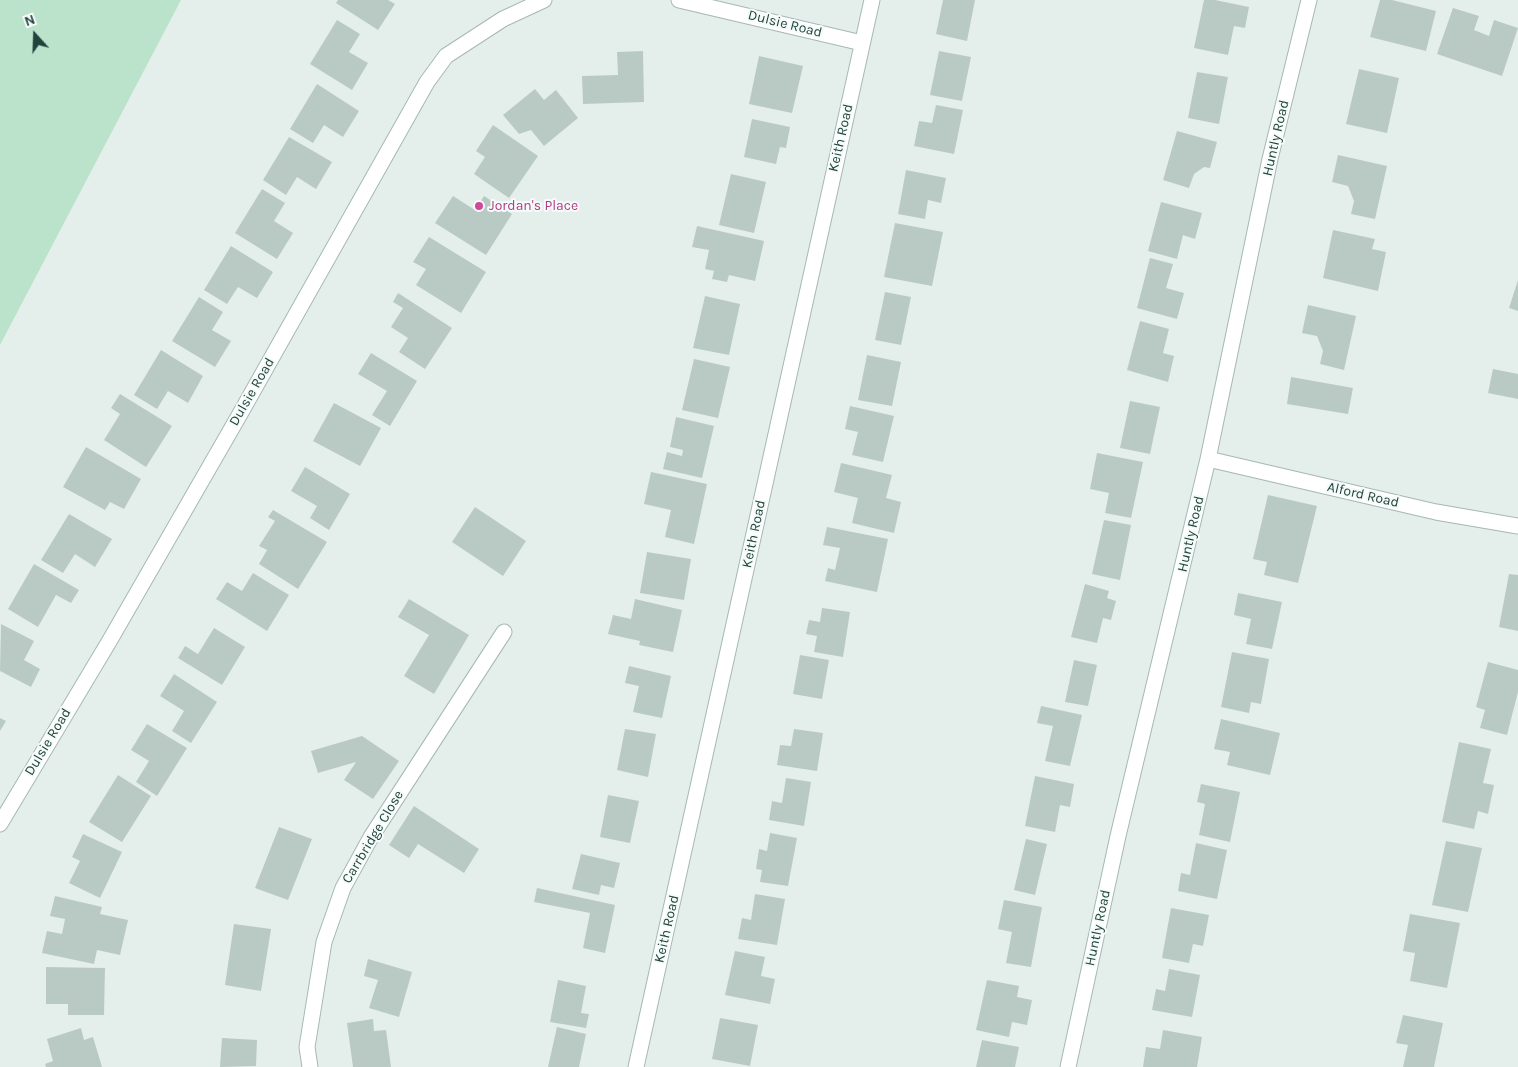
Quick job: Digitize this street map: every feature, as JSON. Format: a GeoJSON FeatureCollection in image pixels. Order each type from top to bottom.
{"type":"FeatureCollection","features":[{"type":"Feature","properties":{"kind":"street","name":"Dulsie Road"},"geometry":{"type":"LineString","coordinates":[[0,824],[115,632],[427,82],[446,56],[504,20],[544,0]]}},
{"type":"Feature","properties":{"kind":"street","name":"Dulsie Road"},"geometry":{"type":"LineString","coordinates":[[679,0],[862,43]]}},
{"type":"Feature","properties":{"kind":"street","name":"Keith Road"},"geometry":{"type":"LineString","coordinates":[[636,1067],[872,0]]}},
{"type":"Feature","properties":{"kind":"street","name":"Huntly Road"},"geometry":{"type":"LineString","coordinates":[[1068,1067],[1118,836],[1208,459],[1270,159],[1309,0]]}},
{"type":"Feature","properties":{"kind":"street","name":"Alford Road"},"geometry":{"type":"LineString","coordinates":[[1208,459],[1436,512],[1518,526]]}},
{"type":"Feature","properties":{"kind":"street","name":"Carrbridge Close"},"geometry":{"type":"LineString","coordinates":[[310,1067],[307,1047],[324,942],[343,888],[371,837],[504,632]]}},
{"type":"Feature","properties":{"kind":"green space"},"geometry":{"type":"Polygon","coordinates":[[[0,0],[181,0],[0,345],[0,0]]]}},
{"type":"Feature","properties":{"kind":"building"},"geometry":{"type":"Polygon","coordinates":[[[338,0],[388,0],[395,4],[378,30],[336,3],[338,0]]]}},
{"type":"Feature","properties":{"kind":"building"},"geometry":{"type":"Polygon","coordinates":[[[943,0],[975,0],[967,41],[936,34],[943,0]]]}},
{"type":"Feature","properties":{"kind":"building"},"geometry":{"type":"Polygon","coordinates":[[[1204,0],[1215,0],[1249,7],[1245,28],[1234,26],[1228,55],[1194,48],[1204,0]]]}},
{"type":"Feature","properties":{"kind":"building"},"geometry":{"type":"Polygon","coordinates":[[[1380,0],[1392,0],[1436,11],[1426,51],[1370,37],[1380,0]]]}},
{"type":"Feature","properties":{"kind":"building"},"geometry":{"type":"Polygon","coordinates":[[[1453,8],[1479,16],[1474,30],[1489,36],[1494,20],[1518,28],[1502,76],[1437,54],[1453,8]]]}},
{"type":"Feature","properties":{"kind":"building"},"geometry":{"type":"Polygon","coordinates":[[[337,20],[360,34],[349,52],[368,63],[352,90],[310,64],[337,20]]]}},
{"type":"Feature","properties":{"kind":"building"},"geometry":{"type":"Polygon","coordinates":[[[643,51],[644,102],[583,104],[582,76],[618,75],[617,52],[643,51]]]}},
{"type":"Feature","properties":{"kind":"building"},"geometry":{"type":"Polygon","coordinates":[[[939,51],[971,57],[962,101],[930,95],[939,51]]]}},
{"type":"Feature","properties":{"kind":"building"},"geometry":{"type":"Polygon","coordinates":[[[759,56],[803,66],[792,113],[749,104],[759,56]]]}},
{"type":"Feature","properties":{"kind":"building"},"geometry":{"type":"Polygon","coordinates":[[[1359,69],[1399,78],[1387,133],[1346,124],[1359,69]]]}},
{"type":"Feature","properties":{"kind":"building"},"geometry":{"type":"Polygon","coordinates":[[[1197,72],[1228,77],[1219,124],[1188,118],[1197,72]]]}},
{"type":"Feature","properties":{"kind":"building"},"geometry":{"type":"Polygon","coordinates":[[[317,84],[359,111],[343,137],[324,125],[313,143],[290,129],[317,84]]]}},
{"type":"Feature","properties":{"kind":"building"},"geometry":{"type":"Polygon","coordinates":[[[535,89],[544,100],[556,90],[578,118],[544,146],[531,130],[519,134],[503,115],[535,89]]]}},
{"type":"Feature","properties":{"kind":"building"},"geometry":{"type":"Polygon","coordinates":[[[936,105],[963,110],[954,154],[914,146],[919,121],[932,123],[936,105]]]}},
{"type":"Feature","properties":{"kind":"building"},"geometry":{"type":"Polygon","coordinates":[[[752,119],[790,127],[786,148],[780,147],[776,164],[744,157],[752,119]]]}},
{"type":"Feature","properties":{"kind":"building"},"geometry":{"type":"Polygon","coordinates":[[[493,125],[538,156],[509,198],[474,174],[485,157],[476,151],[493,125]]]}},
{"type":"Feature","properties":{"kind":"building"},"geometry":{"type":"Polygon","coordinates":[[[1177,131],[1217,142],[1210,168],[1204,167],[1194,174],[1189,188],[1163,180],[1177,131]]]}},
{"type":"Feature","properties":{"kind":"building"},"geometry":{"type":"Polygon","coordinates":[[[289,137],[332,162],[316,189],[297,177],[286,195],[263,180],[289,137]]]}},
{"type":"Feature","properties":{"kind":"building"},"geometry":{"type":"Polygon","coordinates":[[[1338,155],[1387,166],[1375,219],[1351,214],[1354,201],[1348,186],[1332,182],[1338,155]]]}},
{"type":"Feature","properties":{"kind":"building"},"geometry":{"type":"Polygon","coordinates":[[[906,170],[946,178],[941,203],[928,200],[925,219],[898,214],[906,170]]]}},
{"type":"Feature","properties":{"kind":"building"},"geometry":{"type":"Polygon","coordinates":[[[731,174],[766,182],[754,233],[719,225],[731,174]]]}},
{"type":"Feature","properties":{"kind":"building"},"geometry":{"type":"Polygon","coordinates":[[[262,189],[285,203],[274,221],[293,233],[277,259],[235,233],[262,189]]]}},
{"type":"Feature","properties":{"kind":"building"},"geometry":{"type":"Polygon","coordinates":[[[453,196],[475,210],[484,196],[512,214],[486,255],[435,223],[453,196]]]}},
{"type":"Feature","properties":{"kind":"building"},"geometry":{"type":"Polygon","coordinates":[[[1161,202],[1202,213],[1195,239],[1183,235],[1177,259],[1148,251],[1161,202]]]}},
{"type":"Feature","properties":{"kind":"building"},"geometry":{"type":"Polygon","coordinates":[[[895,223],[943,232],[932,286],[884,277],[895,223]]]}},
{"type":"Feature","properties":{"kind":"building"},"geometry":{"type":"Polygon","coordinates":[[[697,226],[764,241],[755,281],[729,275],[727,282],[712,279],[714,271],[705,269],[709,250],[692,247],[697,226]]]}},
{"type":"Feature","properties":{"kind":"building"},"geometry":{"type":"Polygon","coordinates":[[[1333,230],[1375,239],[1372,249],[1386,252],[1378,291],[1323,278],[1333,230]]]}},
{"type":"Feature","properties":{"kind":"building"},"geometry":{"type":"Polygon","coordinates":[[[429,237],[486,272],[461,313],[416,285],[426,269],[413,262],[429,237]]]}},
{"type":"Feature","properties":{"kind":"building"},"geometry":{"type":"Polygon","coordinates":[[[231,246],[273,272],[257,298],[238,287],[227,304],[204,290],[231,246]]]}},
{"type":"Feature","properties":{"kind":"building"},"geometry":{"type":"Polygon","coordinates":[[[1150,258],[1173,264],[1166,288],[1184,293],[1177,319],[1137,308],[1150,258]]]}},
{"type":"Feature","properties":{"kind":"building"},"geometry":{"type":"Polygon","coordinates":[[[1518,280],[1518,311],[1509,308],[1518,280]]]}},
{"type":"Feature","properties":{"kind":"building"},"geometry":{"type":"Polygon","coordinates":[[[885,292],[911,297],[901,345],[875,340],[885,292]]]}},
{"type":"Feature","properties":{"kind":"building"},"geometry":{"type":"Polygon","coordinates":[[[398,293],[452,328],[425,369],[399,352],[408,338],[391,327],[403,308],[393,302],[398,293]]]}},
{"type":"Feature","properties":{"kind":"building"},"geometry":{"type":"Polygon","coordinates":[[[705,296],[740,304],[729,355],[693,348],[705,296]]]}},
{"type":"Feature","properties":{"kind":"building"},"geometry":{"type":"Polygon","coordinates":[[[199,297],[223,312],[212,330],[231,341],[215,367],[172,341],[199,297]]]}},
{"type":"Feature","properties":{"kind":"building"},"geometry":{"type":"Polygon","coordinates":[[[1308,305],[1356,316],[1344,370],[1320,364],[1323,351],[1317,336],[1302,333],[1308,305]]]}},
{"type":"Feature","properties":{"kind":"building"},"geometry":{"type":"Polygon","coordinates":[[[1140,321],[1169,329],[1163,353],[1174,356],[1168,382],[1127,370],[1140,321]]]}},
{"type":"Feature","properties":{"kind":"building"},"geometry":{"type":"Polygon","coordinates":[[[161,350],[203,376],[188,403],[168,391],[157,409],[134,395],[161,350]]]}},
{"type":"Feature","properties":{"kind":"building"},"geometry":{"type":"Polygon","coordinates":[[[371,353],[417,381],[390,426],[372,415],[387,391],[358,374],[371,353]]]}},
{"type":"Feature","properties":{"kind":"building"},"geometry":{"type":"Polygon","coordinates":[[[867,355],[901,362],[892,406],[858,400],[867,355]]]}},
{"type":"Feature","properties":{"kind":"building"},"geometry":{"type":"Polygon","coordinates":[[[694,359],[730,367],[718,418],[682,410],[694,359]]]}},
{"type":"Feature","properties":{"kind":"building"},"geometry":{"type":"Polygon","coordinates":[[[1493,369],[1518,374],[1518,399],[1488,393],[1493,369]]]}},
{"type":"Feature","properties":{"kind":"building"},"geometry":{"type":"Polygon","coordinates":[[[1291,377],[1353,388],[1348,414],[1287,404],[1291,377]]]}},
{"type":"Feature","properties":{"kind":"building"},"geometry":{"type":"Polygon","coordinates":[[[120,394],[172,426],[146,467],[104,440],[120,414],[111,408],[120,394]]]}},
{"type":"Feature","properties":{"kind":"building"},"geometry":{"type":"Polygon","coordinates":[[[1130,401],[1160,407],[1150,454],[1120,448],[1130,401]]]}},
{"type":"Feature","properties":{"kind":"building"},"geometry":{"type":"Polygon","coordinates":[[[334,403],[381,428],[360,466],[313,441],[334,403]]]}},
{"type":"Feature","properties":{"kind":"building"},"geometry":{"type":"Polygon","coordinates":[[[850,406],[894,416],[883,462],[852,455],[858,432],[845,429],[850,406]]]}},
{"type":"Feature","properties":{"kind":"building"},"geometry":{"type":"Polygon","coordinates":[[[676,417],[714,426],[702,478],[663,469],[667,452],[682,456],[683,450],[670,447],[676,417]]]}},
{"type":"Feature","properties":{"kind":"building"},"geometry":{"type":"Polygon","coordinates":[[[86,447],[141,479],[124,509],[110,502],[105,510],[63,487],[86,447]]]}},
{"type":"Feature","properties":{"kind":"building"},"geometry":{"type":"Polygon","coordinates":[[[1097,453],[1143,462],[1131,518],[1105,513],[1109,493],[1090,489],[1097,453]]]}},
{"type":"Feature","properties":{"kind":"building"},"geometry":{"type":"Polygon","coordinates":[[[841,463],[892,475],[886,498],[901,502],[894,533],[852,523],[858,498],[834,492],[841,463]]]}},
{"type":"Feature","properties":{"kind":"building"},"geometry":{"type":"Polygon","coordinates":[[[305,467],[350,494],[329,530],[310,518],[317,506],[291,491],[305,467]]]}},
{"type":"Feature","properties":{"kind":"building"},"geometry":{"type":"Polygon","coordinates":[[[651,472],[707,484],[694,544],[665,537],[671,510],[644,504],[651,472]]]}},
{"type":"Feature","properties":{"kind":"building"},"geometry":{"type":"Polygon","coordinates":[[[1268,495],[1317,506],[1298,583],[1264,575],[1267,562],[1253,559],[1268,495]]]}},
{"type":"Feature","properties":{"kind":"building"},"geometry":{"type":"Polygon","coordinates":[[[475,507],[526,541],[503,576],[452,542],[475,507]]]}},
{"type":"Feature","properties":{"kind":"building"},"geometry":{"type":"Polygon","coordinates":[[[273,510],[327,542],[298,589],[259,564],[267,550],[259,546],[275,521],[268,517],[273,510]]]}},
{"type":"Feature","properties":{"kind":"building"},"geometry":{"type":"Polygon","coordinates":[[[69,514],[112,539],[95,567],[75,554],[63,573],[41,560],[69,514]]]}},
{"type":"Feature","properties":{"kind":"building"},"geometry":{"type":"Polygon","coordinates":[[[1104,520],[1131,525],[1120,580],[1092,574],[1104,520]]]}},
{"type":"Feature","properties":{"kind":"building"},"geometry":{"type":"Polygon","coordinates":[[[827,527],[888,539],[877,592],[825,581],[828,568],[835,570],[840,548],[823,545],[827,527]]]}},
{"type":"Feature","properties":{"kind":"building"},"geometry":{"type":"Polygon","coordinates":[[[647,552],[691,559],[684,600],[640,593],[647,552]]]}},
{"type":"Feature","properties":{"kind":"building"},"geometry":{"type":"Polygon","coordinates":[[[34,564],[79,590],[71,603],[56,595],[38,627],[8,609],[34,564]]]}},
{"type":"Feature","properties":{"kind":"building"},"geometry":{"type":"Polygon","coordinates":[[[253,573],[289,595],[267,631],[216,599],[227,582],[242,591],[253,573]]]}},
{"type":"Feature","properties":{"kind":"building"},"geometry":{"type":"Polygon","coordinates":[[[1509,574],[1518,575],[1518,631],[1499,627],[1509,574]]]}},
{"type":"Feature","properties":{"kind":"building"},"geometry":{"type":"Polygon","coordinates":[[[1085,584],[1109,591],[1107,598],[1116,601],[1111,620],[1103,618],[1097,643],[1071,637],[1085,584]]]}},
{"type":"Feature","properties":{"kind":"building"},"geometry":{"type":"Polygon","coordinates":[[[1238,593],[1282,602],[1272,649],[1246,644],[1251,619],[1234,615],[1238,593]]]}},
{"type":"Feature","properties":{"kind":"building"},"geometry":{"type":"Polygon","coordinates":[[[409,599],[469,635],[434,694],[404,676],[429,635],[398,617],[409,599]]]}},
{"type":"Feature","properties":{"kind":"building"},"geometry":{"type":"Polygon","coordinates":[[[635,599],[682,610],[673,652],[639,645],[640,641],[608,634],[613,615],[631,619],[635,599]]]}},
{"type":"Feature","properties":{"kind":"building"},"geometry":{"type":"Polygon","coordinates":[[[822,608],[850,612],[843,657],[814,652],[817,636],[806,634],[809,620],[820,622],[822,608]]]}},
{"type":"Feature","properties":{"kind":"building"},"geometry":{"type":"Polygon","coordinates":[[[1,624],[34,641],[24,660],[40,669],[31,687],[0,671],[1,624]]]}},
{"type":"Feature","properties":{"kind":"building"},"geometry":{"type":"Polygon","coordinates":[[[214,628],[245,647],[222,685],[178,658],[185,646],[198,654],[214,628]]]}},
{"type":"Feature","properties":{"kind":"building"},"geometry":{"type":"Polygon","coordinates":[[[1232,652],[1269,659],[1261,704],[1251,702],[1249,713],[1221,707],[1232,652]]]}},
{"type":"Feature","properties":{"kind":"building"},"geometry":{"type":"Polygon","coordinates":[[[800,655],[829,660],[822,699],[793,694],[800,655]]]}},
{"type":"Feature","properties":{"kind":"building"},"geometry":{"type":"Polygon","coordinates":[[[1074,660],[1097,665],[1088,706],[1065,702],[1074,660]]]}},
{"type":"Feature","properties":{"kind":"building"},"geometry":{"type":"Polygon","coordinates":[[[1488,662],[1518,670],[1518,692],[1507,735],[1480,728],[1485,710],[1476,707],[1488,662]]]}},
{"type":"Feature","properties":{"kind":"building"},"geometry":{"type":"Polygon","coordinates":[[[629,666],[671,676],[662,718],[633,712],[639,686],[625,683],[629,666]]]}},
{"type":"Feature","properties":{"kind":"building"},"geometry":{"type":"Polygon","coordinates":[[[174,674],[217,702],[191,743],[172,731],[184,711],[160,696],[174,674]]]}},
{"type":"Feature","properties":{"kind":"building"},"geometry":{"type":"Polygon","coordinates":[[[1041,706],[1082,715],[1070,766],[1045,761],[1053,726],[1037,723],[1041,706]]]}},
{"type":"Feature","properties":{"kind":"building"},"geometry":{"type":"Polygon","coordinates":[[[0,718],[6,721],[0,731],[0,718]]]}},
{"type":"Feature","properties":{"kind":"building"},"geometry":{"type":"Polygon","coordinates":[[[1221,719],[1280,733],[1270,775],[1227,765],[1230,752],[1214,749],[1221,719]]]}},
{"type":"Feature","properties":{"kind":"building"},"geometry":{"type":"Polygon","coordinates":[[[147,724],[187,748],[157,796],[136,782],[149,761],[131,750],[147,724]]]}},
{"type":"Feature","properties":{"kind":"building"},"geometry":{"type":"Polygon","coordinates":[[[625,729],[656,734],[648,777],[617,770],[625,729]]]}},
{"type":"Feature","properties":{"kind":"building"},"geometry":{"type":"Polygon","coordinates":[[[794,729],[823,733],[817,771],[777,765],[780,745],[791,746],[794,729]]]}},
{"type":"Feature","properties":{"kind":"building"},"geometry":{"type":"Polygon","coordinates":[[[362,736],[399,761],[373,799],[344,780],[356,762],[318,773],[311,751],[362,736]]]}},
{"type":"Feature","properties":{"kind":"building"},"geometry":{"type":"Polygon","coordinates":[[[1459,742],[1491,749],[1483,783],[1494,785],[1488,814],[1478,811],[1474,829],[1442,822],[1459,742]]]}},
{"type":"Feature","properties":{"kind":"building"},"geometry":{"type":"Polygon","coordinates":[[[118,775],[151,796],[122,842],[89,822],[118,775]]]}},
{"type":"Feature","properties":{"kind":"building"},"geometry":{"type":"Polygon","coordinates":[[[1035,776],[1074,784],[1070,807],[1060,805],[1055,832],[1025,826],[1035,776]]]}},
{"type":"Feature","properties":{"kind":"building"},"geometry":{"type":"Polygon","coordinates":[[[786,778],[811,782],[804,826],[769,820],[772,801],[782,803],[786,778]]]}},
{"type":"Feature","properties":{"kind":"building"},"geometry":{"type":"Polygon","coordinates":[[[1201,784],[1240,792],[1230,842],[1199,835],[1205,804],[1197,802],[1201,784]]]}},
{"type":"Feature","properties":{"kind":"building"},"geometry":{"type":"Polygon","coordinates":[[[608,795],[639,801],[630,843],[600,837],[608,795]]]}},
{"type":"Feature","properties":{"kind":"building"},"geometry":{"type":"Polygon","coordinates":[[[414,806],[479,849],[464,873],[418,844],[409,858],[389,845],[414,806]]]}},
{"type":"Feature","properties":{"kind":"building"},"geometry":{"type":"Polygon","coordinates":[[[279,827],[312,839],[288,900],[255,888],[279,827]]]}},
{"type":"Feature","properties":{"kind":"building"},"geometry":{"type":"Polygon","coordinates":[[[770,833],[797,838],[788,886],[760,882],[762,870],[756,869],[759,849],[767,851],[770,833]]]}},
{"type":"Feature","properties":{"kind":"building"},"geometry":{"type":"Polygon","coordinates":[[[83,834],[122,852],[100,898],[69,883],[80,861],[72,857],[83,834]]]}},
{"type":"Feature","properties":{"kind":"building"},"geometry":{"type":"Polygon","coordinates":[[[1026,839],[1047,844],[1035,895],[1014,890],[1026,839]]]}},
{"type":"Feature","properties":{"kind":"building"},"geometry":{"type":"Polygon","coordinates":[[[1446,841],[1482,848],[1468,912],[1432,905],[1446,841]]]}},
{"type":"Feature","properties":{"kind":"building"},"geometry":{"type":"Polygon","coordinates":[[[1196,843],[1227,850],[1217,899],[1178,891],[1181,873],[1190,875],[1196,843]]]}},
{"type":"Feature","properties":{"kind":"building"},"geometry":{"type":"Polygon","coordinates":[[[581,854],[620,863],[614,888],[601,885],[599,895],[572,889],[581,854]]]}},
{"type":"Feature","properties":{"kind":"building"},"geometry":{"type":"Polygon","coordinates":[[[537,888],[615,905],[605,953],[583,948],[590,913],[534,902],[537,888]]]}},
{"type":"Feature","properties":{"kind":"building"},"geometry":{"type":"Polygon","coordinates":[[[755,894],[785,899],[777,945],[738,939],[742,918],[751,920],[755,894]]]}},
{"type":"Feature","properties":{"kind":"building"},"geometry":{"type":"Polygon","coordinates":[[[55,896],[102,907],[100,914],[128,920],[120,955],[97,950],[94,964],[42,953],[47,931],[62,934],[65,919],[50,916],[55,896]]]}},
{"type":"Feature","properties":{"kind":"building"},"geometry":{"type":"Polygon","coordinates":[[[1004,900],[1042,907],[1031,967],[1006,963],[1012,932],[998,929],[1004,900]]]}},
{"type":"Feature","properties":{"kind":"building"},"geometry":{"type":"Polygon","coordinates":[[[1171,908],[1209,915],[1203,946],[1193,944],[1189,963],[1162,958],[1171,908]]]}},
{"type":"Feature","properties":{"kind":"building"},"geometry":{"type":"Polygon","coordinates":[[[1410,914],[1460,923],[1447,988],[1410,981],[1415,953],[1403,951],[1410,914]]]}},
{"type":"Feature","properties":{"kind":"building"},"geometry":{"type":"Polygon","coordinates":[[[234,924],[271,929],[261,991],[225,985],[234,924]]]}},
{"type":"Feature","properties":{"kind":"building"},"geometry":{"type":"Polygon","coordinates":[[[735,951],[765,957],[761,976],[775,979],[770,1004],[725,995],[735,951]]]}},
{"type":"Feature","properties":{"kind":"building"},"geometry":{"type":"Polygon","coordinates":[[[368,959],[412,972],[399,1017],[369,1008],[378,980],[364,976],[368,959]]]}},
{"type":"Feature","properties":{"kind":"building"},"geometry":{"type":"Polygon","coordinates":[[[46,967],[105,968],[104,1015],[68,1015],[68,1004],[46,1004],[46,967]]]}},
{"type":"Feature","properties":{"kind":"building"},"geometry":{"type":"Polygon","coordinates":[[[1169,969],[1200,975],[1192,1017],[1152,1010],[1156,989],[1165,991],[1169,969]]]}},
{"type":"Feature","properties":{"kind":"building"},"geometry":{"type":"Polygon","coordinates":[[[558,980],[586,986],[581,1013],[589,1014],[586,1028],[550,1022],[558,980]]]}},
{"type":"Feature","properties":{"kind":"building"},"geometry":{"type":"Polygon","coordinates":[[[987,980],[1019,986],[1017,997],[1032,1000],[1027,1025],[1012,1022],[1009,1037],[976,1030],[987,980]]]}},
{"type":"Feature","properties":{"kind":"building"},"geometry":{"type":"Polygon","coordinates":[[[1403,1015],[1443,1023],[1434,1067],[1403,1067],[1408,1045],[1396,1043],[1403,1015]]]}},
{"type":"Feature","properties":{"kind":"building"},"geometry":{"type":"Polygon","coordinates":[[[720,1018],[758,1025],[750,1066],[712,1059],[720,1018]]]}},
{"type":"Feature","properties":{"kind":"building"},"geometry":{"type":"Polygon","coordinates":[[[373,1019],[374,1031],[386,1030],[391,1067],[353,1067],[347,1023],[373,1019]]]}},
{"type":"Feature","properties":{"kind":"building"},"geometry":{"type":"Polygon","coordinates":[[[557,1027],[586,1034],[579,1067],[548,1067],[557,1027]]]}},
{"type":"Feature","properties":{"kind":"building"},"geometry":{"type":"Polygon","coordinates":[[[81,1028],[84,1040],[93,1037],[102,1067],[46,1067],[45,1064],[53,1061],[47,1039],[81,1028]]]}},
{"type":"Feature","properties":{"kind":"building"},"geometry":{"type":"Polygon","coordinates":[[[1163,1030],[1202,1037],[1197,1067],[1143,1067],[1146,1047],[1160,1049],[1163,1030]]]}},
{"type":"Feature","properties":{"kind":"building"},"geometry":{"type":"Polygon","coordinates":[[[222,1038],[257,1040],[256,1066],[220,1067],[222,1038]]]}},
{"type":"Feature","properties":{"kind":"building"},"geometry":{"type":"Polygon","coordinates":[[[982,1040],[1019,1047],[1015,1067],[976,1067],[982,1040]]]}},
{"type":"Feature","properties":{"kind":"place","name":"Jordan's Place"},"geometry":{"type":"Point","coordinates":[479,206]}}]}
